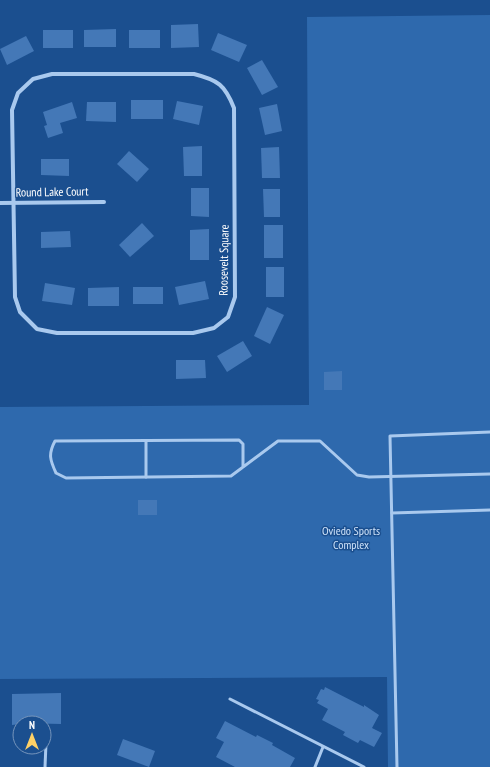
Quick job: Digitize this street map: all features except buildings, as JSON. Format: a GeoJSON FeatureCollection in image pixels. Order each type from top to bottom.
{"type":"FeatureCollection","features":[{"type":"Feature","properties":{"kind":"street","name":"Roosevelt Square"},"geometry":{"type":"LineString","coordinates":[[52,74],[194,74],[212,79],[228,93],[234,108],[235,297],[228,317],[214,328],[193,333],[57,333],[37,328],[20,312],[15,297],[13,203],[12,110],[18,93],[33,79],[52,74]]}},
{"type":"Feature","properties":{"kind":"street","name":"Round Lake Court"},"geometry":{"type":"LineString","coordinates":[[0,203],[104,202]]}},
{"type":"Feature","properties":{"kind":"lane"},"geometry":{"type":"LineString","coordinates":[[397,767],[390,436],[490,432]]}},
{"type":"Feature","properties":{"kind":"lane"},"geometry":{"type":"LineString","coordinates":[[146,440],[146,477]]}},
{"type":"Feature","properties":{"kind":"lane"},"geometry":{"type":"LineString","coordinates":[[243,467],[243,444],[239,440],[55,441],[51,448],[50,461],[56,473],[66,478],[231,476],[278,441],[320,441],[357,475],[369,477],[490,474]]}},
{"type":"Feature","properties":{"kind":"lane"},"geometry":{"type":"LineString","coordinates":[[392,513],[490,510]]}},
{"type":"Feature","properties":{"kind":"lane"},"geometry":{"type":"LineString","coordinates":[[230,699],[364,767]]}},
{"type":"Feature","properties":{"kind":"lane"},"geometry":{"type":"LineString","coordinates":[[315,767],[323,747]]}},
{"type":"Feature","properties":{"kind":"lane"},"geometry":{"type":"LineString","coordinates":[[45,767],[46,755]]}},
{"type":"Feature","properties":{"kind":"green space","name":"Oviedo Sports Complex"},"geometry":{"type":"Polygon","coordinates":[[[490,15],[490,767],[388,767],[387,677],[0,679],[0,407],[309,405],[307,17],[490,15]]]}}]}
